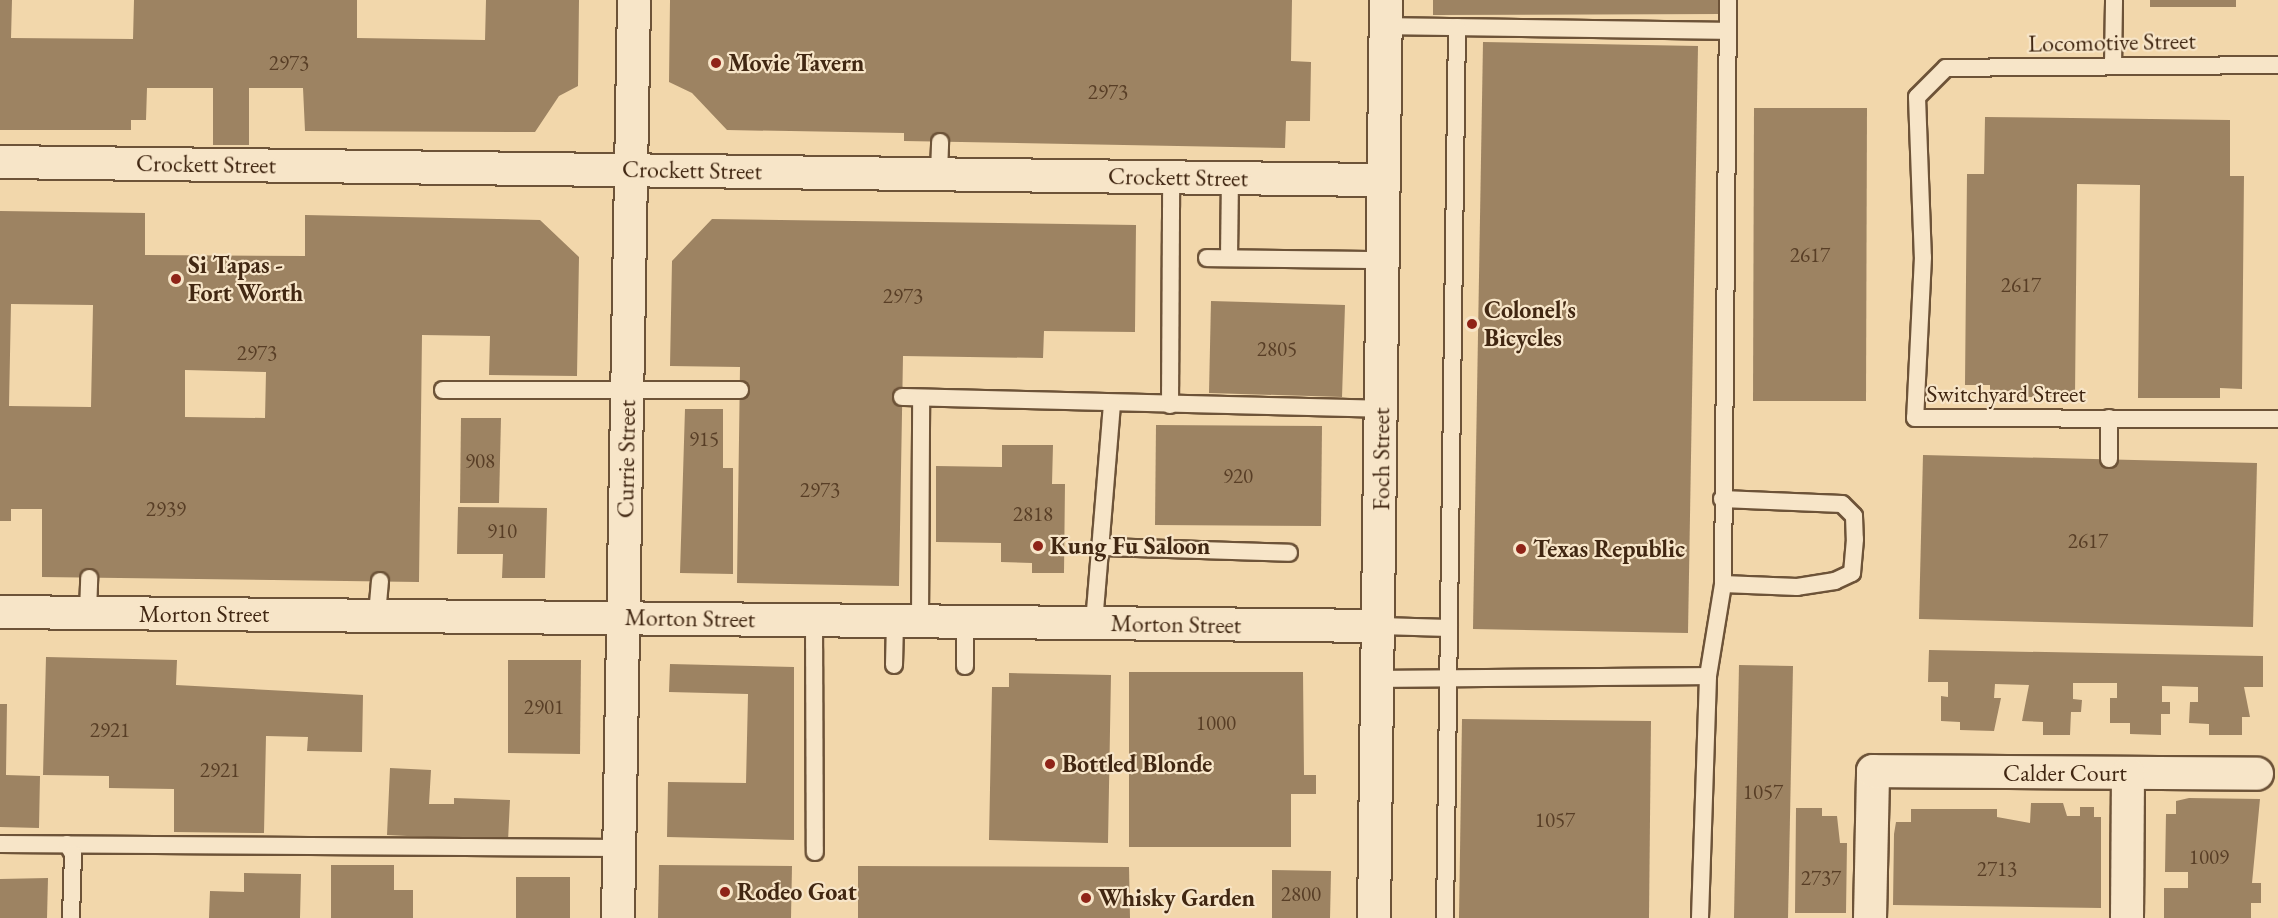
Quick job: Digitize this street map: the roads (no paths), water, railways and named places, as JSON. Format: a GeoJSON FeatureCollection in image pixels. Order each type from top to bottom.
{"type":"FeatureCollection","features":[{"type":"Feature","properties":{"kind":"street","name":"Currie Street"},"geometry":{"type":"LineString","coordinates":[[618,918],[634,0]]}},
{"type":"Feature","properties":{"kind":"street","name":"Foch Street"},"geometry":{"type":"LineString","coordinates":[[1374,918],[1380,626],[1386,13]]}},
{"type":"Feature","properties":{"kind":"street","name":"Crockett Street"},"geometry":{"type":"LineString","coordinates":[[0,162],[1384,180]]}},
{"type":"Feature","properties":{"kind":"street","name":"Morton Street"},"geometry":{"type":"LineString","coordinates":[[0,612],[1380,626]]}},
{"type":"Feature","properties":{"kind":"street","name":"Calder Court"},"geometry":{"type":"LineString","coordinates":[[1870,918],[1873,771],[2257,774]]}},
{"type":"Feature","properties":{"kind":"street"},"geometry":{"type":"LineString","coordinates":[[2127,918],[2128,773]]}},
{"type":"Feature","properties":{"kind":"lane"},"geometry":{"type":"LineString","coordinates":[[1700,918],[1708,676],[1723,584],[1728,0]]}},
{"type":"Feature","properties":{"kind":"lane"},"geometry":{"type":"LineString","coordinates":[[2113,66],[2114,0]]}},
{"type":"Feature","properties":{"kind":"lane"},"geometry":{"type":"LineString","coordinates":[[1386,13],[1457,27],[1728,31]]}},
{"type":"Feature","properties":{"kind":"lane"},"geometry":{"type":"LineString","coordinates":[[1445,918],[1457,27]]}},
{"type":"Feature","properties":{"kind":"lane","name":"Locomotive Street"},"geometry":{"type":"LineString","coordinates":[[1946,68],[2278,65]]}},
{"type":"Feature","properties":{"kind":"lane","name":"Switchyard Street"},"geometry":{"type":"LineString","coordinates":[[1946,68],[1917,97],[1923,257],[1915,418],[2278,419]]}},
{"type":"Feature","properties":{"kind":"lane"},"geometry":{"type":"LineString","coordinates":[[939,174],[940,142]]}},
{"type":"Feature","properties":{"kind":"lane"},"geometry":{"type":"LineString","coordinates":[[1170,405],[1172,177]]}},
{"type":"Feature","properties":{"kind":"lane"},"geometry":{"type":"LineString","coordinates":[[1229,258],[1230,177]]}},
{"type":"Feature","properties":{"kind":"lane"},"geometry":{"type":"LineString","coordinates":[[1207,258],[1383,260]]}},
{"type":"Feature","properties":{"kind":"lane"},"geometry":{"type":"LineString","coordinates":[[443,390],[740,390]]}},
{"type":"Feature","properties":{"kind":"lane"},"geometry":{"type":"LineString","coordinates":[[902,397],[921,400],[1382,409]]}},
{"type":"Feature","properties":{"kind":"lane"},"geometry":{"type":"LineString","coordinates":[[894,665],[907,621],[921,400]]}},
{"type":"Feature","properties":{"kind":"lane"},"geometry":{"type":"LineString","coordinates":[[1094,623],[1103,547],[1112,404]]}},
{"type":"Feature","properties":{"kind":"lane"},"geometry":{"type":"LineString","coordinates":[[2109,418],[2109,459]]}},
{"type":"Feature","properties":{"kind":"lane"},"geometry":{"type":"LineString","coordinates":[[1722,500],[1842,504],[1854,516],[1855,539],[1852,573],[1835,581],[1797,587],[1723,584]]}},
{"type":"Feature","properties":{"kind":"lane"},"geometry":{"type":"LineString","coordinates":[[1103,547],[1289,553]]}},
{"type":"Feature","properties":{"kind":"lane"},"geometry":{"type":"LineString","coordinates":[[88,613],[89,578]]}},
{"type":"Feature","properties":{"kind":"lane"},"geometry":{"type":"LineString","coordinates":[[377,615],[380,581]]}},
{"type":"Feature","properties":{"kind":"lane"},"geometry":{"type":"LineString","coordinates":[[814,620],[815,852]]}},
{"type":"Feature","properties":{"kind":"lane"},"geometry":{"type":"LineString","coordinates":[[965,621],[965,666]]}},
{"type":"Feature","properties":{"kind":"lane"},"geometry":{"type":"LineString","coordinates":[[1380,626],[1449,628]]}},
{"type":"Feature","properties":{"kind":"lane"},"geometry":{"type":"LineString","coordinates":[[1379,679],[1708,676]]}},
{"type":"Feature","properties":{"kind":"lane"},"geometry":{"type":"LineString","coordinates":[[0,843],[619,848]]}},
{"type":"Feature","properties":{"kind":"lane"},"geometry":{"type":"LineString","coordinates":[[67,844],[72,854],[71,918]]}},
{"type":"Feature","properties":{"kind":"place","name":"Movie Tavern"},"geometry":{"type":"Point","coordinates":[716,63]}},
{"type":"Feature","properties":{"kind":"place","name":"Si Tapas - Fort Worth"},"geometry":{"type":"Point","coordinates":[176,279]}},
{"type":"Feature","properties":{"kind":"place","name":"Colonel's Bicycles"},"geometry":{"type":"Point","coordinates":[1472,324]}},
{"type":"Feature","properties":{"kind":"place","name":"Kung Fu Saloon"},"geometry":{"type":"Point","coordinates":[1038,546]}},
{"type":"Feature","properties":{"kind":"place","name":"Texas Republic"},"geometry":{"type":"Point","coordinates":[1521,549]}},
{"type":"Feature","properties":{"kind":"place","name":"Bottled Blonde"},"geometry":{"type":"Point","coordinates":[1050,764]}},
{"type":"Feature","properties":{"kind":"place","name":"Rodeo Goat"},"geometry":{"type":"Point","coordinates":[725,892]}},
{"type":"Feature","properties":{"kind":"place","name":"Whisky Garden"},"geometry":{"type":"Point","coordinates":[1086,898]}}]}
